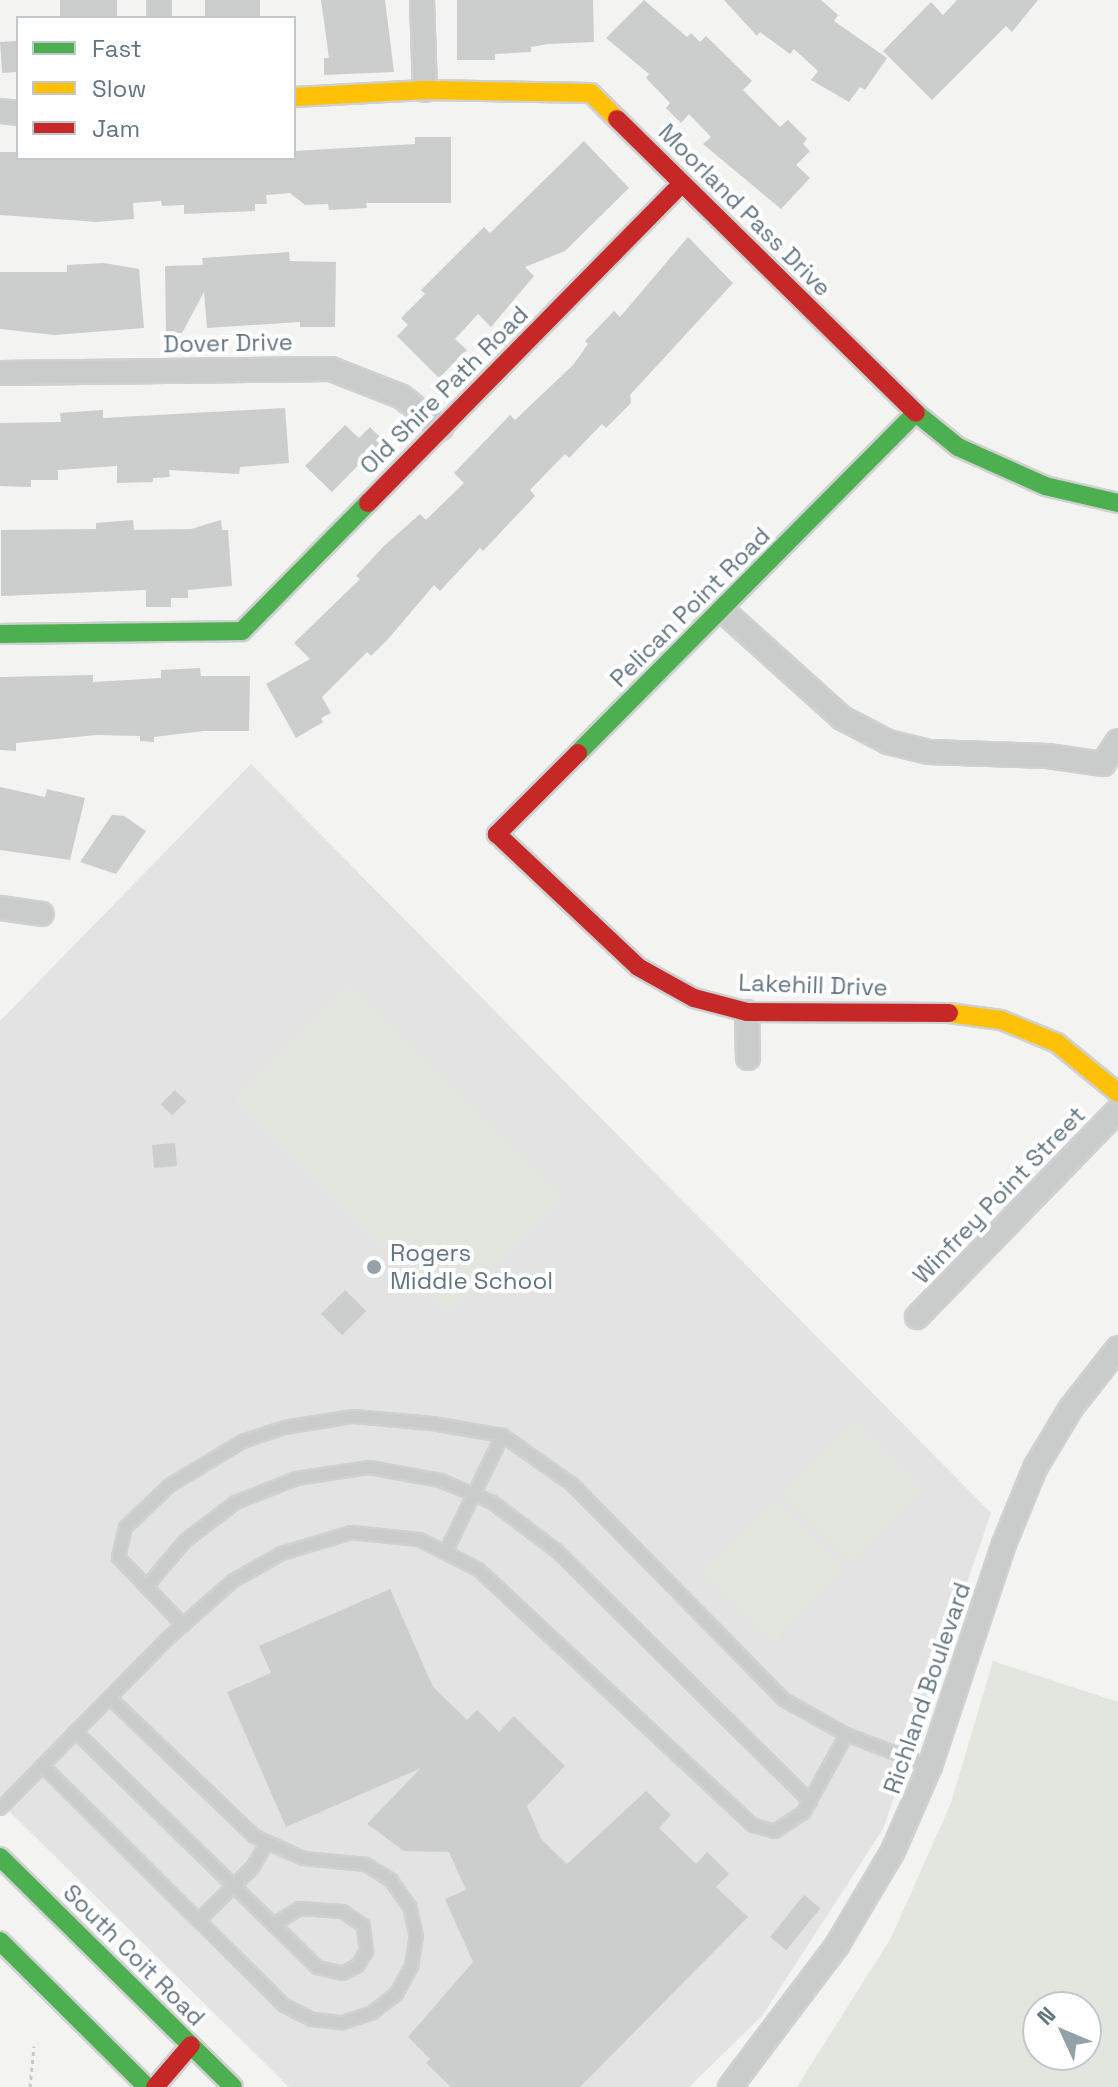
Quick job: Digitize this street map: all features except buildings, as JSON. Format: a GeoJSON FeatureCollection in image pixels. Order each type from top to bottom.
{"type":"FeatureCollection","features":[{"type":"Feature","properties":{"kind":"street"},"geometry":{"type":"LineString","coordinates":[[422,0],[425,90]]}},
{"type":"Feature","properties":{"kind":"street","name":"Moorland Pass Drive"},"geometry":{"type":"LineString","coordinates":[[296,97],[425,90],[591,93],[916,413],[958,447],[998,468],[1045,486],[1118,503]]}},
{"type":"Feature","properties":{"kind":"street","name":"Old Shire Path Road"},"geometry":{"type":"LineString","coordinates":[[0,634],[242,631],[682,183]]}},
{"type":"Feature","properties":{"kind":"street","name":"Dover Drive"},"geometry":{"type":"LineString","coordinates":[[0,373],[331,369],[402,397],[441,428]]}},
{"type":"Feature","properties":{"kind":"street","name":"Pelican Point Road"},"geometry":{"type":"LineString","coordinates":[[497,834],[916,413]]}},
{"type":"Feature","properties":{"kind":"street"},"geometry":{"type":"LineString","coordinates":[[721,609],[813,696],[842,718],[888,742],[929,752],[1048,756],[1103,764],[1118,741]]}},
{"type":"Feature","properties":{"kind":"street","name":"Lakehill Drive"},"geometry":{"type":"LineString","coordinates":[[497,834],[638,967],[694,998],[747,1012],[939,1012],[1001,1020],[1057,1043],[1118,1093]]}},
{"type":"Feature","properties":{"kind":"street"},"geometry":{"type":"LineString","coordinates":[[0,908],[42,914]]}},
{"type":"Feature","properties":{"kind":"street"},"geometry":{"type":"LineString","coordinates":[[747,1012],[748,1058]]}},
{"type":"Feature","properties":{"kind":"street","name":"Winfrey Point Street"},"geometry":{"type":"LineString","coordinates":[[917,1317],[1118,1110]]}},
{"type":"Feature","properties":{"kind":"street","name":"Richland Boulevard"},"geometry":{"type":"LineString","coordinates":[[730,2087],[865,1901],[930,1766],[1004,1544],[1035,1468],[1071,1408],[1118,1348]]}},
{"type":"Feature","properties":{"kind":"street","name":"South Coit Road"},"geometry":{"type":"LineString","coordinates":[[0,1857],[233,2087]]}},
{"type":"Feature","properties":{"kind":"street"},"geometry":{"type":"LineString","coordinates":[[0,1941],[147,2087]]}},
{"type":"Feature","properties":{"kind":"street","name":"Richland Boulevard"},"geometry":{"type":"LineString","coordinates":[[718,2087],[767,2036]]}},
{"type":"Feature","properties":{"kind":"street"},"geometry":{"type":"LineString","coordinates":[[155,2087],[191,2045]]}},
{"type":"Feature","properties":{"kind":"lane"},"geometry":{"type":"LineString","coordinates":[[183,1625],[118,1557],[125,1527],[169,1485],[242,1441],[284,1427],[353,1416],[502,1435],[572,1484],[783,1699],[846,1734],[930,1766]]}},
{"type":"Feature","properties":{"kind":"lane"},"geometry":{"type":"LineString","coordinates":[[445,1552],[502,1435]]}},
{"type":"Feature","properties":{"kind":"lane"},"geometry":{"type":"LineString","coordinates":[[146,1586],[185,1540],[235,1502],[296,1478],[369,1467],[440,1480],[475,1495],[556,1550],[810,1801]]}},
{"type":"Feature","properties":{"kind":"lane"},"geometry":{"type":"LineString","coordinates":[[0,1808],[109,1697],[233,1580],[281,1553],[351,1532],[419,1539],[478,1569],[753,1825],[774,1831],[810,1801],[846,1734]]}},
{"type":"Feature","properties":{"kind":"lane"},"geometry":{"type":"LineString","coordinates":[[42,1765],[284,2005],[311,2019],[357,2018],[396,1993],[411,1966],[416,1936],[409,1906],[391,1880],[350,1859],[303,1858],[266,1843],[109,1697]]}},
{"type":"Feature","properties":{"kind":"lane"},"geometry":{"type":"LineString","coordinates":[[75,1731],[273,1924],[325,1971],[350,1970],[366,1951],[363,1925],[342,1911],[299,1908],[273,1924]]}},
{"type":"Feature","properties":{"kind":"lane"},"geometry":{"type":"LineString","coordinates":[[198,1920],[233,1885],[266,1843]]}},
{"type":"Feature","properties":{"kind":"path"},"geometry":{"type":"LineString","coordinates":[[30,2087],[34,2046]]}},
{"type":"Feature","properties":{"kind":"shaded area","name":"Rogers Middle School"},"geometry":{"type":"Polygon","coordinates":[[[251,764],[991,1513],[883,1829],[762,2016],[689,2087],[289,2087],[0,1802],[0,1021],[251,764]]]}},
{"type":"Feature","properties":{"kind":"shaded area"},"geometry":{"type":"Polygon","coordinates":[[[348,984],[563,1199],[448,1314],[233,1099],[348,984]]]}},
{"type":"Feature","properties":{"kind":"shaded area"},"geometry":{"type":"Polygon","coordinates":[[[855,1420],[924,1489],[852,1561],[783,1492],[855,1420]]]}},
{"type":"Feature","properties":{"kind":"shaded area"},"geometry":{"type":"Polygon","coordinates":[[[775,1499],[846,1570],[774,1642],[703,1571],[775,1499]]]}},
{"type":"Feature","properties":{"kind":"shaded area"},"geometry":{"type":"Polygon","coordinates":[[[993,1661],[1118,1702],[1118,2087],[797,2087],[891,1938],[951,1803],[993,1661]]]}},
{"type":"Feature","properties":{"kind":"traffic: fast"},"geometry":{"type":"LineString","coordinates":[[916,413],[958,447],[1045,486],[1118,503]]}},
{"type":"Feature","properties":{"kind":"traffic: fast"},"geometry":{"type":"LineString","coordinates":[[578,753],[916,413]]}},
{"type":"Feature","properties":{"kind":"traffic: fast"},"geometry":{"type":"LineString","coordinates":[[0,634],[242,631],[368,503]]}},
{"type":"Feature","properties":{"kind":"traffic: fast"},"geometry":{"type":"LineString","coordinates":[[0,1857],[233,2087]]}},
{"type":"Feature","properties":{"kind":"traffic: fast"},"geometry":{"type":"LineString","coordinates":[[0,1941],[147,2087]]}},
{"type":"Feature","properties":{"kind":"traffic: slow"},"geometry":{"type":"LineString","coordinates":[[296,97],[425,90],[591,93],[617,119]]}},
{"type":"Feature","properties":{"kind":"traffic: slow"},"geometry":{"type":"LineString","coordinates":[[949,1013],[1001,1020],[1057,1043],[1118,1093]]}},
{"type":"Feature","properties":{"kind":"traffic: jam"},"geometry":{"type":"LineString","coordinates":[[617,119],[916,413]]}},
{"type":"Feature","properties":{"kind":"traffic: jam"},"geometry":{"type":"LineString","coordinates":[[368,503],[682,183]]}},
{"type":"Feature","properties":{"kind":"traffic: jam"},"geometry":{"type":"LineString","coordinates":[[578,753],[497,834],[638,967],[694,998],[747,1012],[949,1013]]}},
{"type":"Feature","properties":{"kind":"traffic: jam"},"geometry":{"type":"LineString","coordinates":[[155,2087],[191,2045]]}},
{"type":"Feature","properties":{"kind":"place","name":"Rogers Middle School"},"geometry":{"type":"Point","coordinates":[374,1267]}}]}
